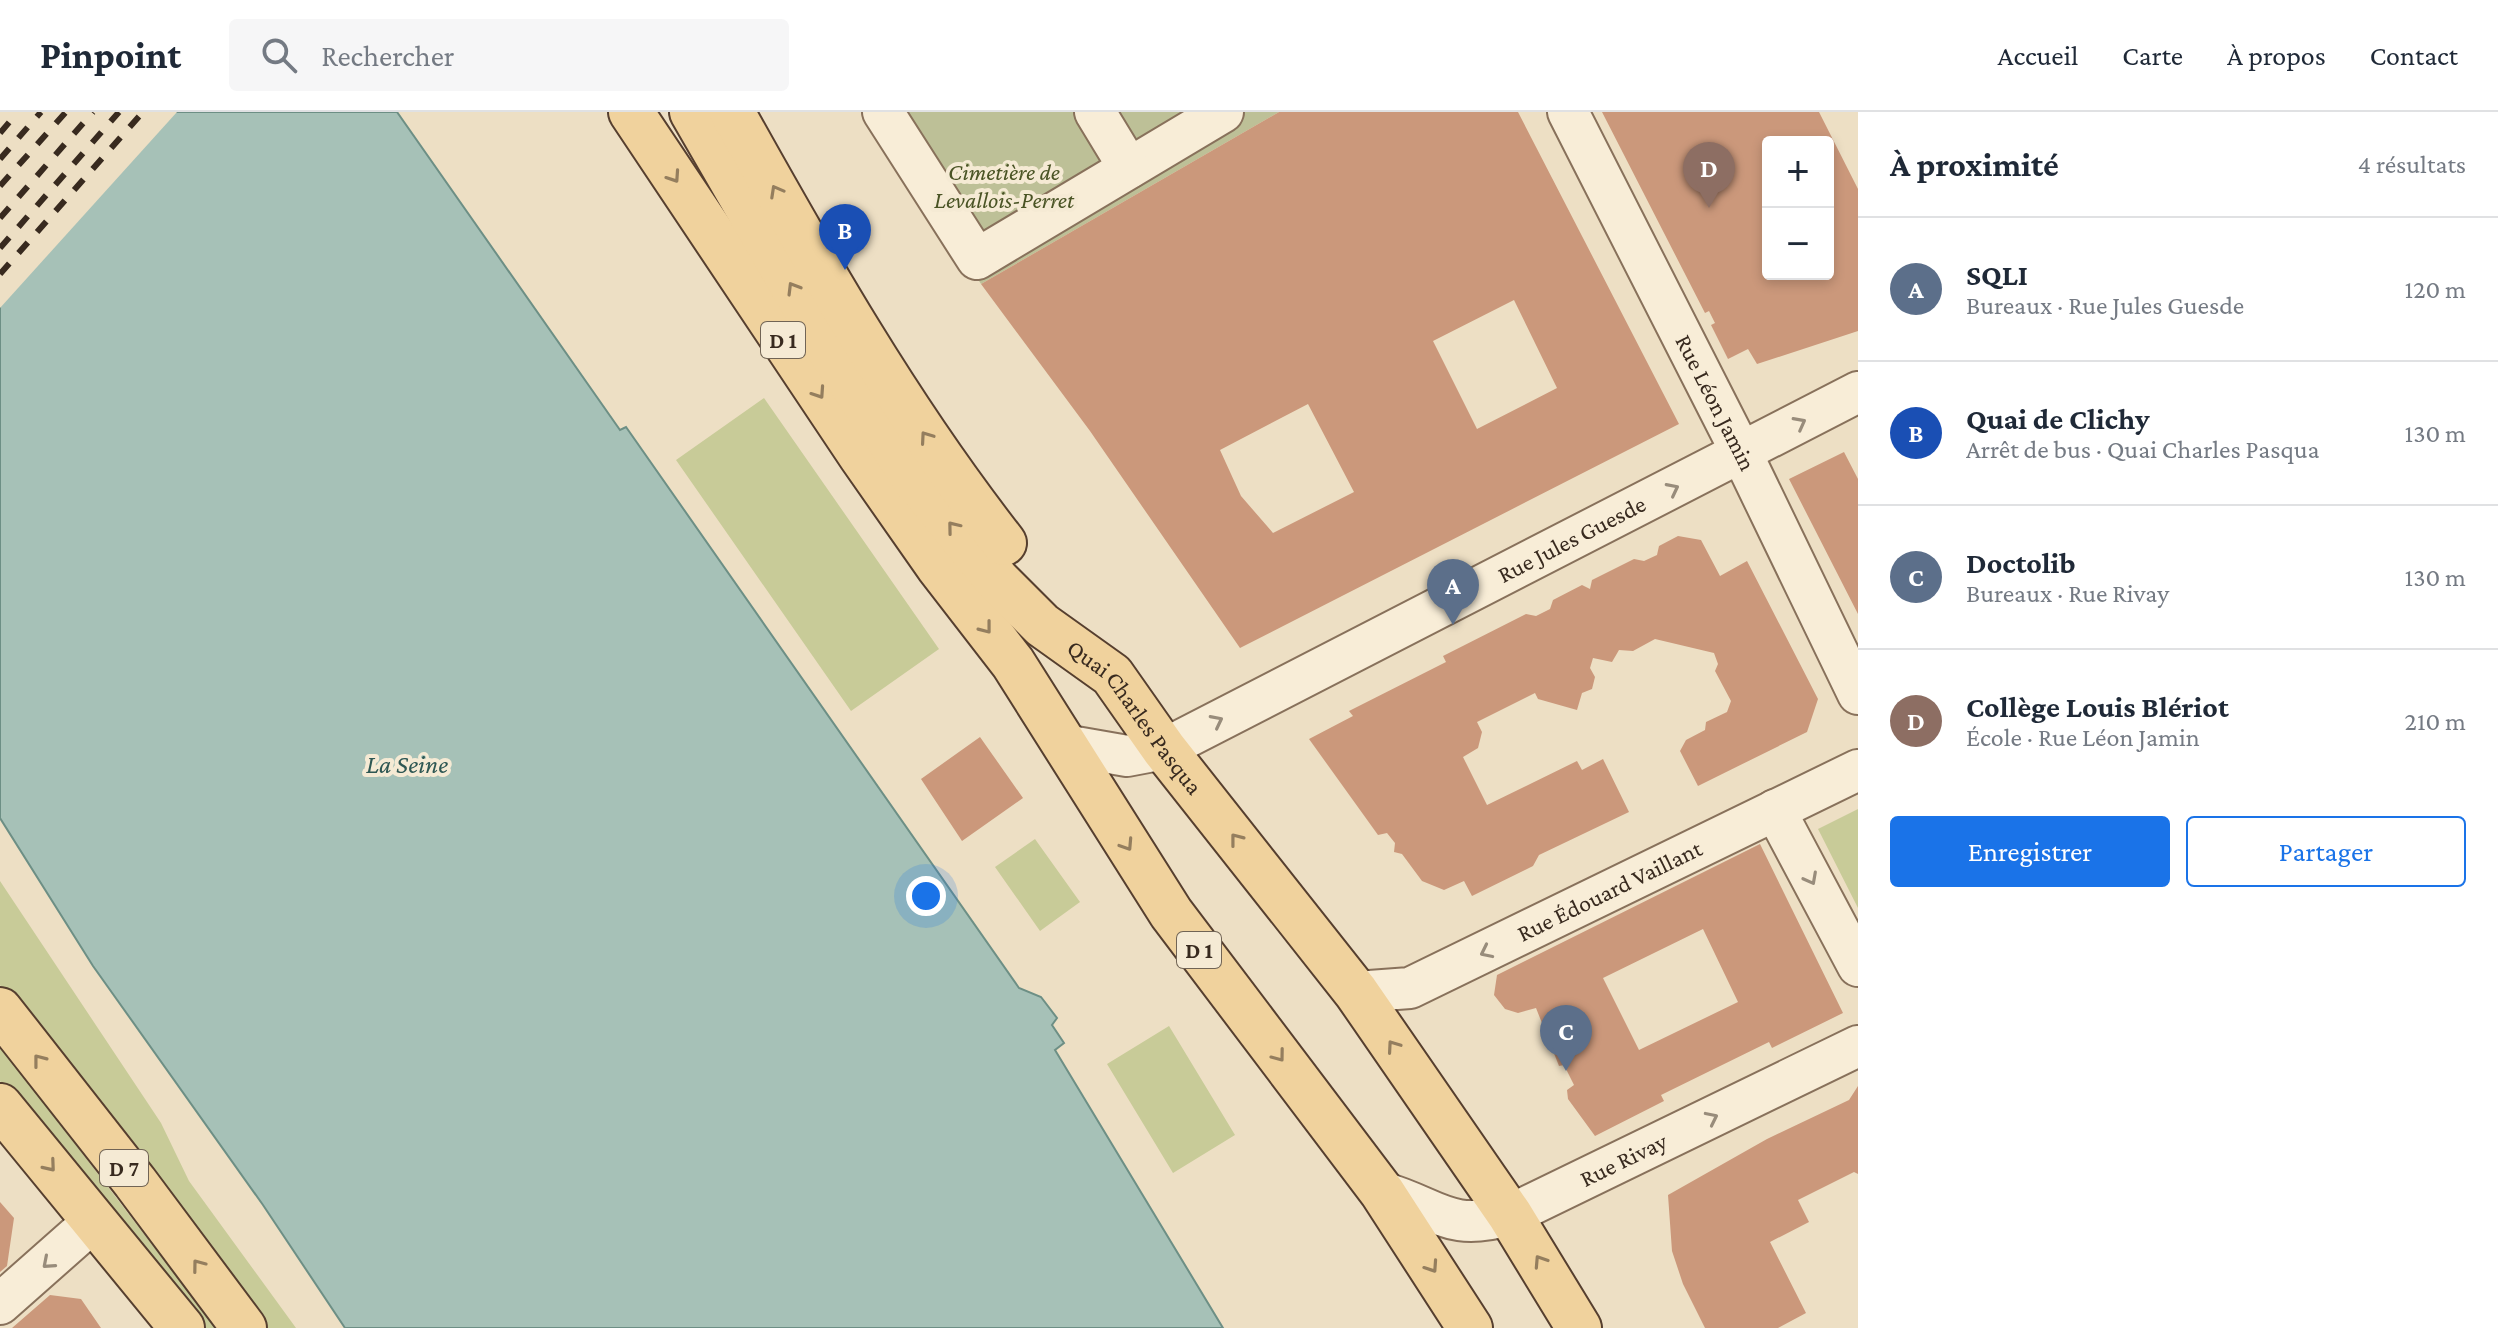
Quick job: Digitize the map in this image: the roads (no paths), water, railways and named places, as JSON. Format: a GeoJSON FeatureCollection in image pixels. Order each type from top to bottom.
{"type":"FeatureCollection","features":[{"type":"Feature","properties":{"kind":"main road","name":"D 1"},"geometry":{"type":"LineString","coordinates":[[631,112],[870,469],[938,566],[1013,663],[1171,913],[1382,1192],[1470,1328]]}},
{"type":"Feature","properties":{"kind":"main road","name":"Quai Charles Pasqua"},"geometry":{"type":"LineString","coordinates":[[692,112],[792,287],[916,481],[997,580],[1042,625],[1112,675],[1164,749],[1356,992],[1510,1215],[1579,1328]]}},
{"type":"Feature","properties":{"kind":"main road","name":"D 1"},"geometry":{"type":"LineString","coordinates":[[732,112],[851,322],[917,424],[978,511],[1082,633],[1112,675]]}},
{"type":"Feature","properties":{"kind":"main road","name":"D 7"},"geometry":{"type":"LineString","coordinates":[[0,1010],[135,1182],[244,1328]]}},
{"type":"Feature","properties":{"kind":"main road","name":"D 7"},"geometry":{"type":"LineString","coordinates":[[0,1106],[182,1328]]}},
{"type":"Feature","properties":{"kind":"street"},"geometry":{"type":"LineString","coordinates":[[883,112],[977,259],[1223,112]]}},
{"type":"Feature","properties":{"kind":"street"},"geometry":{"type":"LineString","coordinates":[[1095,112],[1129,168]]}},
{"type":"Feature","properties":{"kind":"street","name":"Rue Léon Jamin"},"geometry":{"type":"LineString","coordinates":[[1568,112],[1742,454],[1858,694]]}},
{"type":"Feature","properties":{"kind":"street","name":"Rue Jules Guesde"},"geometry":{"type":"LineString","coordinates":[[1064,745],[1127,756],[1164,749],[1858,392]]}},
{"type":"Feature","properties":{"kind":"street","name":"Rue Édouard Vaillant"},"geometry":{"type":"LineString","coordinates":[[1356,992],[1410,988],[1858,770]]}},
{"type":"Feature","properties":{"kind":"street"},"geometry":{"type":"LineString","coordinates":[[1775,810],[1858,966]]}},
{"type":"Feature","properties":{"kind":"street","name":"Rue Rivay"},"geometry":{"type":"LineString","coordinates":[[1382,1192],[1417,1203],[1454,1222],[1479,1223],[1510,1215],[1858,1046]]}},
{"type":"Feature","properties":{"kind":"street"},"geometry":{"type":"LineString","coordinates":[[0,1304],[95,1220]]}},
{"type":"Feature","properties":{"kind":"water","name":"La Seine"},"geometry":{"type":"Polygon","coordinates":[[[0,112],[397,112],[620,430],[626,427],[1019,988],[1041,997],[1057,1018],[1052,1025],[1064,1043],[1055,1050],[1223,1328],[345,1328],[263,1205],[93,966],[0,818],[0,112]]]}},
{"type":"Feature","properties":{"kind":"railway"},"geometry":{"type":"LineString","coordinates":[[0,133],[18,112]]}},
{"type":"Feature","properties":{"kind":"railway"},"geometry":{"type":"LineString","coordinates":[[0,159],[41,112]]}},
{"type":"Feature","properties":{"kind":"railway"},"geometry":{"type":"LineString","coordinates":[[0,186],[66,112]]}},
{"type":"Feature","properties":{"kind":"railway"},"geometry":{"type":"LineString","coordinates":[[0,218],[93,112]]}},
{"type":"Feature","properties":{"kind":"railway"},"geometry":{"type":"LineString","coordinates":[[0,248],[119,112]]}},
{"type":"Feature","properties":{"kind":"railway"},"geometry":{"type":"LineString","coordinates":[[0,274],[143,112]]}},
{"type":"Feature","properties":{"kind":"place","name":"Collège Louis Blériot"},"geometry":{"type":"Point","coordinates":[1709,208]}},
{"type":"Feature","properties":{"kind":"place","name":"Quai de Clichy"},"geometry":{"type":"Point","coordinates":[845,270]}},
{"type":"Feature","properties":{"kind":"place","name":"SQLI"},"geometry":{"type":"Point","coordinates":[1453,625]}},
{"type":"Feature","properties":{"kind":"place","name":"Doctolib"},"geometry":{"type":"Point","coordinates":[1566,1071]}},
{"type":"Feature","properties":{"kind":"park label","name":"Cimetière de Levallois-Perret"},"geometry":{"type":"Point","coordinates":[1004,186]}}]}
